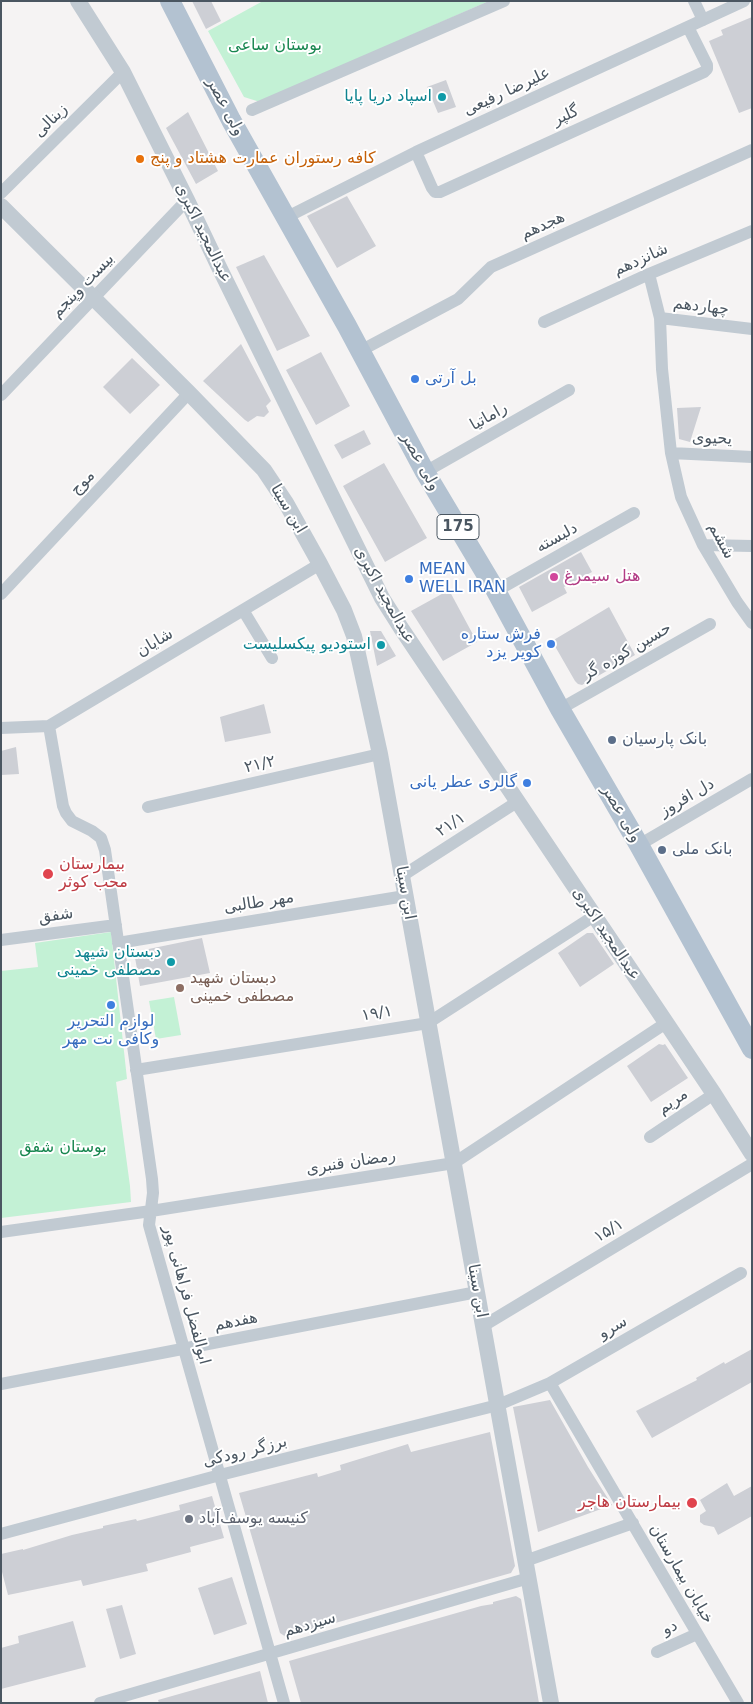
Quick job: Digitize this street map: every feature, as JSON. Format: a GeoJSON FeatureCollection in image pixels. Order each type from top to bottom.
{"type":"FeatureCollection","features":[{"type":"Feature","properties":{"kind":"main road","name":"ولی عصر"},"geometry":{"type":"LineString","coordinates":[[170,1],[231,120],[425,472],[496,591],[560,709],[639,845],[752,1049]]}},
{"type":"Feature","properties":{"kind":"street","name":"عبدالمجید اکبری"},"geometry":{"type":"LineString","coordinates":[[78,1],[123,72],[188,200],[382,598],[714,1094],[752,1154]]}},
{"type":"Feature","properties":{"kind":"street"},"geometry":{"type":"LineString","coordinates":[[252,110],[504,1]]}},
{"type":"Feature","properties":{"kind":"street"},"geometry":{"type":"LineString","coordinates":[[694,1],[703,20]]}},
{"type":"Feature","properties":{"kind":"street","name":"علیرضا رفیعی"},"geometry":{"type":"LineString","coordinates":[[285,218],[416,152],[744,1]]}},
{"type":"Feature","properties":{"kind":"street","name":"گلپر"},"geometry":{"type":"LineString","coordinates":[[416,152],[432,188],[435,192],[440,192],[704,72],[707,69],[707,65],[688,26]]}},
{"type":"Feature","properties":{"kind":"street","name":"زینالی"},"geometry":{"type":"LineString","coordinates":[[1,193],[123,72]]}},
{"type":"Feature","properties":{"kind":"street","name":"هجدهم"},"geometry":{"type":"LineString","coordinates":[[360,351],[458,299],[491,267],[752,150]]}},
{"type":"Feature","properties":{"kind":"street","name":"بیست وپنجم"},"geometry":{"type":"LineString","coordinates":[[1,395],[188,200]]}},
{"type":"Feature","properties":{"kind":"street","name":"ابن سینا"},"geometry":{"type":"LineString","coordinates":[[1,206],[264,470],[286,503],[320,564],[344,610],[354,636],[380,754],[551,1703]]}},
{"type":"Feature","properties":{"kind":"street","name":"شانزدهم"},"geometry":{"type":"LineString","coordinates":[[544,322],[649,274],[752,231]]}},
{"type":"Feature","properties":{"kind":"street","name":"چهاردهم"},"geometry":{"type":"LineString","coordinates":[[649,274],[660,318],[752,329]]}},
{"type":"Feature","properties":{"kind":"street","name":"ششم"},"geometry":{"type":"LineString","coordinates":[[660,318],[662,369],[671,453],[681,497],[703,545],[737,602],[752,623]]}},
{"type":"Feature","properties":{"kind":"street","name":"راماتیا"},"geometry":{"type":"LineString","coordinates":[[425,472],[570,390]]}},
{"type":"Feature","properties":{"kind":"street","name":"موج"},"geometry":{"type":"LineString","coordinates":[[1,594],[189,393]]}},
{"type":"Feature","properties":{"kind":"street","name":"یحیوی"},"geometry":{"type":"LineString","coordinates":[[671,453],[752,456]]}},
{"type":"Feature","properties":{"kind":"street","name":"دلبسته"},"geometry":{"type":"LineString","coordinates":[[496,591],[634,513]]}},
{"type":"Feature","properties":{"kind":"street"},"geometry":{"type":"LineString","coordinates":[[703,545],[752,546]]}},
{"type":"Feature","properties":{"kind":"street","name":"شایان"},"geometry":{"type":"LineString","coordinates":[[1,728],[49,726],[320,564]]}},
{"type":"Feature","properties":{"kind":"street"},"geometry":{"type":"LineString","coordinates":[[243,610],[272,658]]}},
{"type":"Feature","properties":{"kind":"street","name":"حسین کوزه گر"},"geometry":{"type":"LineString","coordinates":[[560,709],[710,624]]}},
{"type":"Feature","properties":{"kind":"street","name":"ابوالفضل فراهانی پور"},"geometry":{"type":"LineString","coordinates":[[49,726],[63,806],[66,813],[72,820],[92,831],[100,838],[105,850],[152,1179],[153,1193],[149,1225],[284,1703]]}},
{"type":"Feature","properties":{"kind":"street","name":"۲۱/۲"},"geometry":{"type":"LineString","coordinates":[[148,807],[380,754]]}},
{"type":"Feature","properties":{"kind":"street","name":"دل افروز"},"geometry":{"type":"LineString","coordinates":[[639,845],[752,779]]}},
{"type":"Feature","properties":{"kind":"street","name":"۲۱/۱"},"geometry":{"type":"LineString","coordinates":[[402,876],[517,802]]}},
{"type":"Feature","properties":{"kind":"street","name":"مهر طالبی"},"geometry":{"type":"LineString","coordinates":[[118,943],[405,896]]}},
{"type":"Feature","properties":{"kind":"street","name":"۱۹/۱"},"geometry":{"type":"LineString","coordinates":[[136,1070],[428,1023],[594,916]]}},
{"type":"Feature","properties":{"kind":"street","name":"شفق"},"geometry":{"type":"LineString","coordinates":[[1,940],[116,925]]}},
{"type":"Feature","properties":{"kind":"street","name":"رمضان قنبری"},"geometry":{"type":"LineString","coordinates":[[1,1232],[151,1211],[454,1163],[666,1023]]}},
{"type":"Feature","properties":{"kind":"street","name":"مریم"},"geometry":{"type":"LineString","coordinates":[[650,1137],[714,1094]]}},
{"type":"Feature","properties":{"kind":"street","name":"۱۵/۱"},"geometry":{"type":"LineString","coordinates":[[483,1326],[752,1164]]}},
{"type":"Feature","properties":{"kind":"street","name":"سرو"},"geometry":{"type":"LineString","coordinates":[[498,1405],[550,1383],[741,1273]]}},
{"type":"Feature","properties":{"kind":"street","name":"هفدهم"},"geometry":{"type":"LineString","coordinates":[[1,1384],[477,1292]]}},
{"type":"Feature","properties":{"kind":"street","name":"خیابان بیمارستان"},"geometry":{"type":"LineString","coordinates":[[550,1383],[736,1701]]}},
{"type":"Feature","properties":{"kind":"street","name":"برزگر رودکی"},"geometry":{"type":"LineString","coordinates":[[1,1534],[220,1475],[498,1405]]}},
{"type":"Feature","properties":{"kind":"street"},"geometry":{"type":"LineString","coordinates":[[525,1561],[632,1523]]}},
{"type":"Feature","properties":{"kind":"street","name":"سیزدهم"},"geometry":{"type":"LineString","coordinates":[[100,1703],[529,1578]]}},
{"type":"Feature","properties":{"kind":"street","name":"دو"},"geometry":{"type":"LineString","coordinates":[[657,1652],[697,1634]]}},
{"type":"Feature","properties":{"kind":"street"},"geometry":{"type":"LineString","coordinates":[[723,1703],[736,1701]]}},
{"type":"Feature","properties":{"kind":"green space","name":"بوستان ساعی"},"geometry":{"type":"Polygon","coordinates":[[[263,1],[489,1],[260,102],[244,97],[208,31],[263,1]]]}},
{"type":"Feature","properties":{"kind":"green space","name":"بوستان شفق"},"geometry":{"type":"Polygon","coordinates":[[[111,932],[127,1079],[116,1082],[131,1202],[1,1218],[1,971],[38,967],[35,943],[111,932]]]}},
{"type":"Feature","properties":{"kind":"green space"},"geometry":{"type":"Polygon","coordinates":[[[174,997],[181,1035],[156,1039],[149,1001],[174,997]]]}},
{"type":"Feature","properties":{"kind":"building"},"geometry":{"type":"Polygon","coordinates":[[[192,1],[211,1],[221,21],[206,29],[192,1]]]}},
{"type":"Feature","properties":{"kind":"building"},"geometry":{"type":"Polygon","coordinates":[[[752,17],[752,108],[739,113],[709,41],[723,35],[721,30],[752,17]]]}},
{"type":"Feature","properties":{"kind":"building","name":"اسپاد دریا پایا"},"geometry":{"type":"Polygon","coordinates":[[[446,80],[456,107],[438,113],[427,87],[446,80]]]}},
{"type":"Feature","properties":{"kind":"building"},"geometry":{"type":"Polygon","coordinates":[[[188,112],[218,171],[196,184],[166,128],[188,112]]]}},
{"type":"Feature","properties":{"kind":"building"},"geometry":{"type":"Polygon","coordinates":[[[347,196],[376,246],[337,268],[307,216],[347,196]]]}},
{"type":"Feature","properties":{"kind":"building"},"geometry":{"type":"Polygon","coordinates":[[[264,255],[310,336],[277,351],[236,267],[264,255]]]}},
{"type":"Feature","properties":{"kind":"building"},"geometry":{"type":"Polygon","coordinates":[[[241,344],[271,401],[266,406],[269,412],[264,417],[257,416],[248,422],[203,381],[241,344]]]}},
{"type":"Feature","properties":{"kind":"building"},"geometry":{"type":"Polygon","coordinates":[[[321,352],[350,406],[316,425],[286,370],[321,352]]]}},
{"type":"Feature","properties":{"kind":"building"},"geometry":{"type":"Polygon","coordinates":[[[132,358],[160,385],[130,414],[103,387],[132,358]]]}},
{"type":"Feature","properties":{"kind":"building"},"geometry":{"type":"Polygon","coordinates":[[[701,407],[690,442],[679,439],[677,408],[701,407]]]}},
{"type":"Feature","properties":{"kind":"building"},"geometry":{"type":"Polygon","coordinates":[[[364,430],[371,444],[342,459],[334,445],[364,430]]]}},
{"type":"Feature","properties":{"kind":"building"},"geometry":{"type":"Polygon","coordinates":[[[384,463],[427,538],[385,562],[343,486],[384,463]]]}},
{"type":"Feature","properties":{"kind":"building","name":"هتل سیمرغ"},"geometry":{"type":"Polygon","coordinates":[[[581,552],[592,572],[564,587],[567,593],[532,612],[519,587],[581,552]]]}},
{"type":"Feature","properties":{"kind":"building"},"geometry":{"type":"Polygon","coordinates":[[[449,590],[477,642],[443,661],[411,611],[449,590]]]}},
{"type":"Feature","properties":{"kind":"building"},"geometry":{"type":"Polygon","coordinates":[[[609,607],[635,655],[582,685],[578,684],[552,641],[609,607]]]}},
{"type":"Feature","properties":{"kind":"building","name":"استودیو پیکسلیست"},"geometry":{"type":"Polygon","coordinates":[[[370,631],[381,631],[396,656],[377,666],[370,631]]]}},
{"type":"Feature","properties":{"kind":"building"},"geometry":{"type":"Polygon","coordinates":[[[264,704],[271,733],[225,742],[220,717],[264,704]]]}},
{"type":"Feature","properties":{"kind":"building"},"geometry":{"type":"Polygon","coordinates":[[[16,747],[19,774],[1,775],[1,751],[16,747]]]}},
{"type":"Feature","properties":{"kind":"building"},"geometry":{"type":"Polygon","coordinates":[[[587,933],[593,933],[614,964],[580,987],[558,953],[587,933]]]}},
{"type":"Feature","properties":{"kind":"building","name":"دبستان شیهد مصطفی خمینی"},"geometry":{"type":"Polygon","coordinates":[[[202,938],[210,973],[140,986],[134,952],[202,938]]]}},
{"type":"Feature","properties":{"kind":"building"},"geometry":{"type":"Polygon","coordinates":[[[659,1044],[665,1044],[688,1078],[651,1102],[627,1066],[659,1044]]]}},
{"type":"Feature","properties":{"kind":"building"},"geometry":{"type":"Polygon","coordinates":[[[752,1349],[752,1382],[652,1438],[636,1411],[697,1380],[696,1378],[724,1362],[725,1364],[752,1349]]]}},
{"type":"Feature","properties":{"kind":"building"},"geometry":{"type":"Polygon","coordinates":[[[550,1400],[612,1505],[538,1532],[513,1407],[550,1400]]]}},
{"type":"Feature","properties":{"kind":"building"},"geometry":{"type":"Polygon","coordinates":[[[490,1432],[515,1566],[511,1573],[286,1637],[280,1633],[239,1493],[317,1473],[318,1477],[341,1470],[340,1465],[408,1444],[411,1452],[490,1432]]]}},
{"type":"Feature","properties":{"kind":"building"},"geometry":{"type":"Polygon","coordinates":[[[727,1483],[734,1496],[752,1486],[752,1516],[718,1535],[714,1527],[700,1522],[700,1515],[706,1511],[700,1500],[727,1483]]]}},
{"type":"Feature","properties":{"kind":"building"},"geometry":{"type":"Polygon","coordinates":[[[212,1496],[224,1538],[190,1547],[191,1552],[146,1564],[148,1571],[83,1586],[81,1580],[8,1595],[1,1568],[1,1554],[23,1550],[103,1528],[103,1526],[136,1519],[137,1521],[180,1510],[179,1505],[212,1496]]]}},
{"type":"Feature","properties":{"kind":"building"},"geometry":{"type":"Polygon","coordinates":[[[232,1577],[247,1624],[214,1635],[198,1588],[232,1577]]]}},
{"type":"Feature","properties":{"kind":"building"},"geometry":{"type":"Polygon","coordinates":[[[516,1596],[521,1599],[539,1703],[301,1703],[289,1661],[516,1596]]]}},
{"type":"Feature","properties":{"kind":"building"},"geometry":{"type":"Polygon","coordinates":[[[122,1605],[136,1654],[120,1659],[106,1609],[122,1605]]]}},
{"type":"Feature","properties":{"kind":"building"},"geometry":{"type":"Polygon","coordinates":[[[73,1621],[86,1667],[1,1689],[1,1648],[19,1643],[18,1636],[73,1621]]]}},
{"type":"Feature","properties":{"kind":"building"},"geometry":{"type":"Polygon","coordinates":[[[260,1671],[268,1703],[159,1703],[158,1700],[260,1671]]]}},
{"type":"Feature","properties":{"kind":"place","name":"اسپاد دریا پایا"},"geometry":{"type":"Point","coordinates":[442,97]}},
{"type":"Feature","properties":{"kind":"place","name":"کافه رستوران عمارت هشتاد و پنج"},"geometry":{"type":"Point","coordinates":[140,159]}},
{"type":"Feature","properties":{"kind":"place","name":"بل آرتی"},"geometry":{"type":"Point","coordinates":[415,379]}},
{"type":"Feature","properties":{"kind":"place","name":"هتل سیمرغ"},"geometry":{"type":"Point","coordinates":[554,577]}},
{"type":"Feature","properties":{"kind":"place","name":"MEAN WELL IRAN"},"geometry":{"type":"Point","coordinates":[409,579]}},
{"type":"Feature","properties":{"kind":"place","name":"فرش ستاره کویر یزد"},"geometry":{"type":"Point","coordinates":[551,644]}},
{"type":"Feature","properties":{"kind":"place","name":"استودیو پیکسلیست"},"geometry":{"type":"Point","coordinates":[381,645]}},
{"type":"Feature","properties":{"kind":"place","name":"بانک پارسیان"},"geometry":{"type":"Point","coordinates":[612,740]}},
{"type":"Feature","properties":{"kind":"place","name":"گالری عطر یانی"},"geometry":{"type":"Point","coordinates":[527,783]}},
{"type":"Feature","properties":{"kind":"place","name":"بانک ملی"},"geometry":{"type":"Point","coordinates":[662,850]}},
{"type":"Feature","properties":{"kind":"place","name":"بیمارستان محب کوثر"},"geometry":{"type":"Point","coordinates":[48,874]}},
{"type":"Feature","properties":{"kind":"place","name":"دبستان شیهد مصطفی خمینی"},"geometry":{"type":"Point","coordinates":[171,962]}},
{"type":"Feature","properties":{"kind":"place","name":"دبستان شهید مصطفی خمینی"},"geometry":{"type":"Point","coordinates":[180,988]}},
{"type":"Feature","properties":{"kind":"place","name":"لوازم التحریر وکافی نت مهر"},"geometry":{"type":"Point","coordinates":[111,1005]}},
{"type":"Feature","properties":{"kind":"place","name":"بیمارستان هاجر"},"geometry":{"type":"Point","coordinates":[692,1503]}},
{"type":"Feature","properties":{"kind":"place","name":"کنیسه یوسف‌آباد"},"geometry":{"type":"Point","coordinates":[189,1519]}}]}
